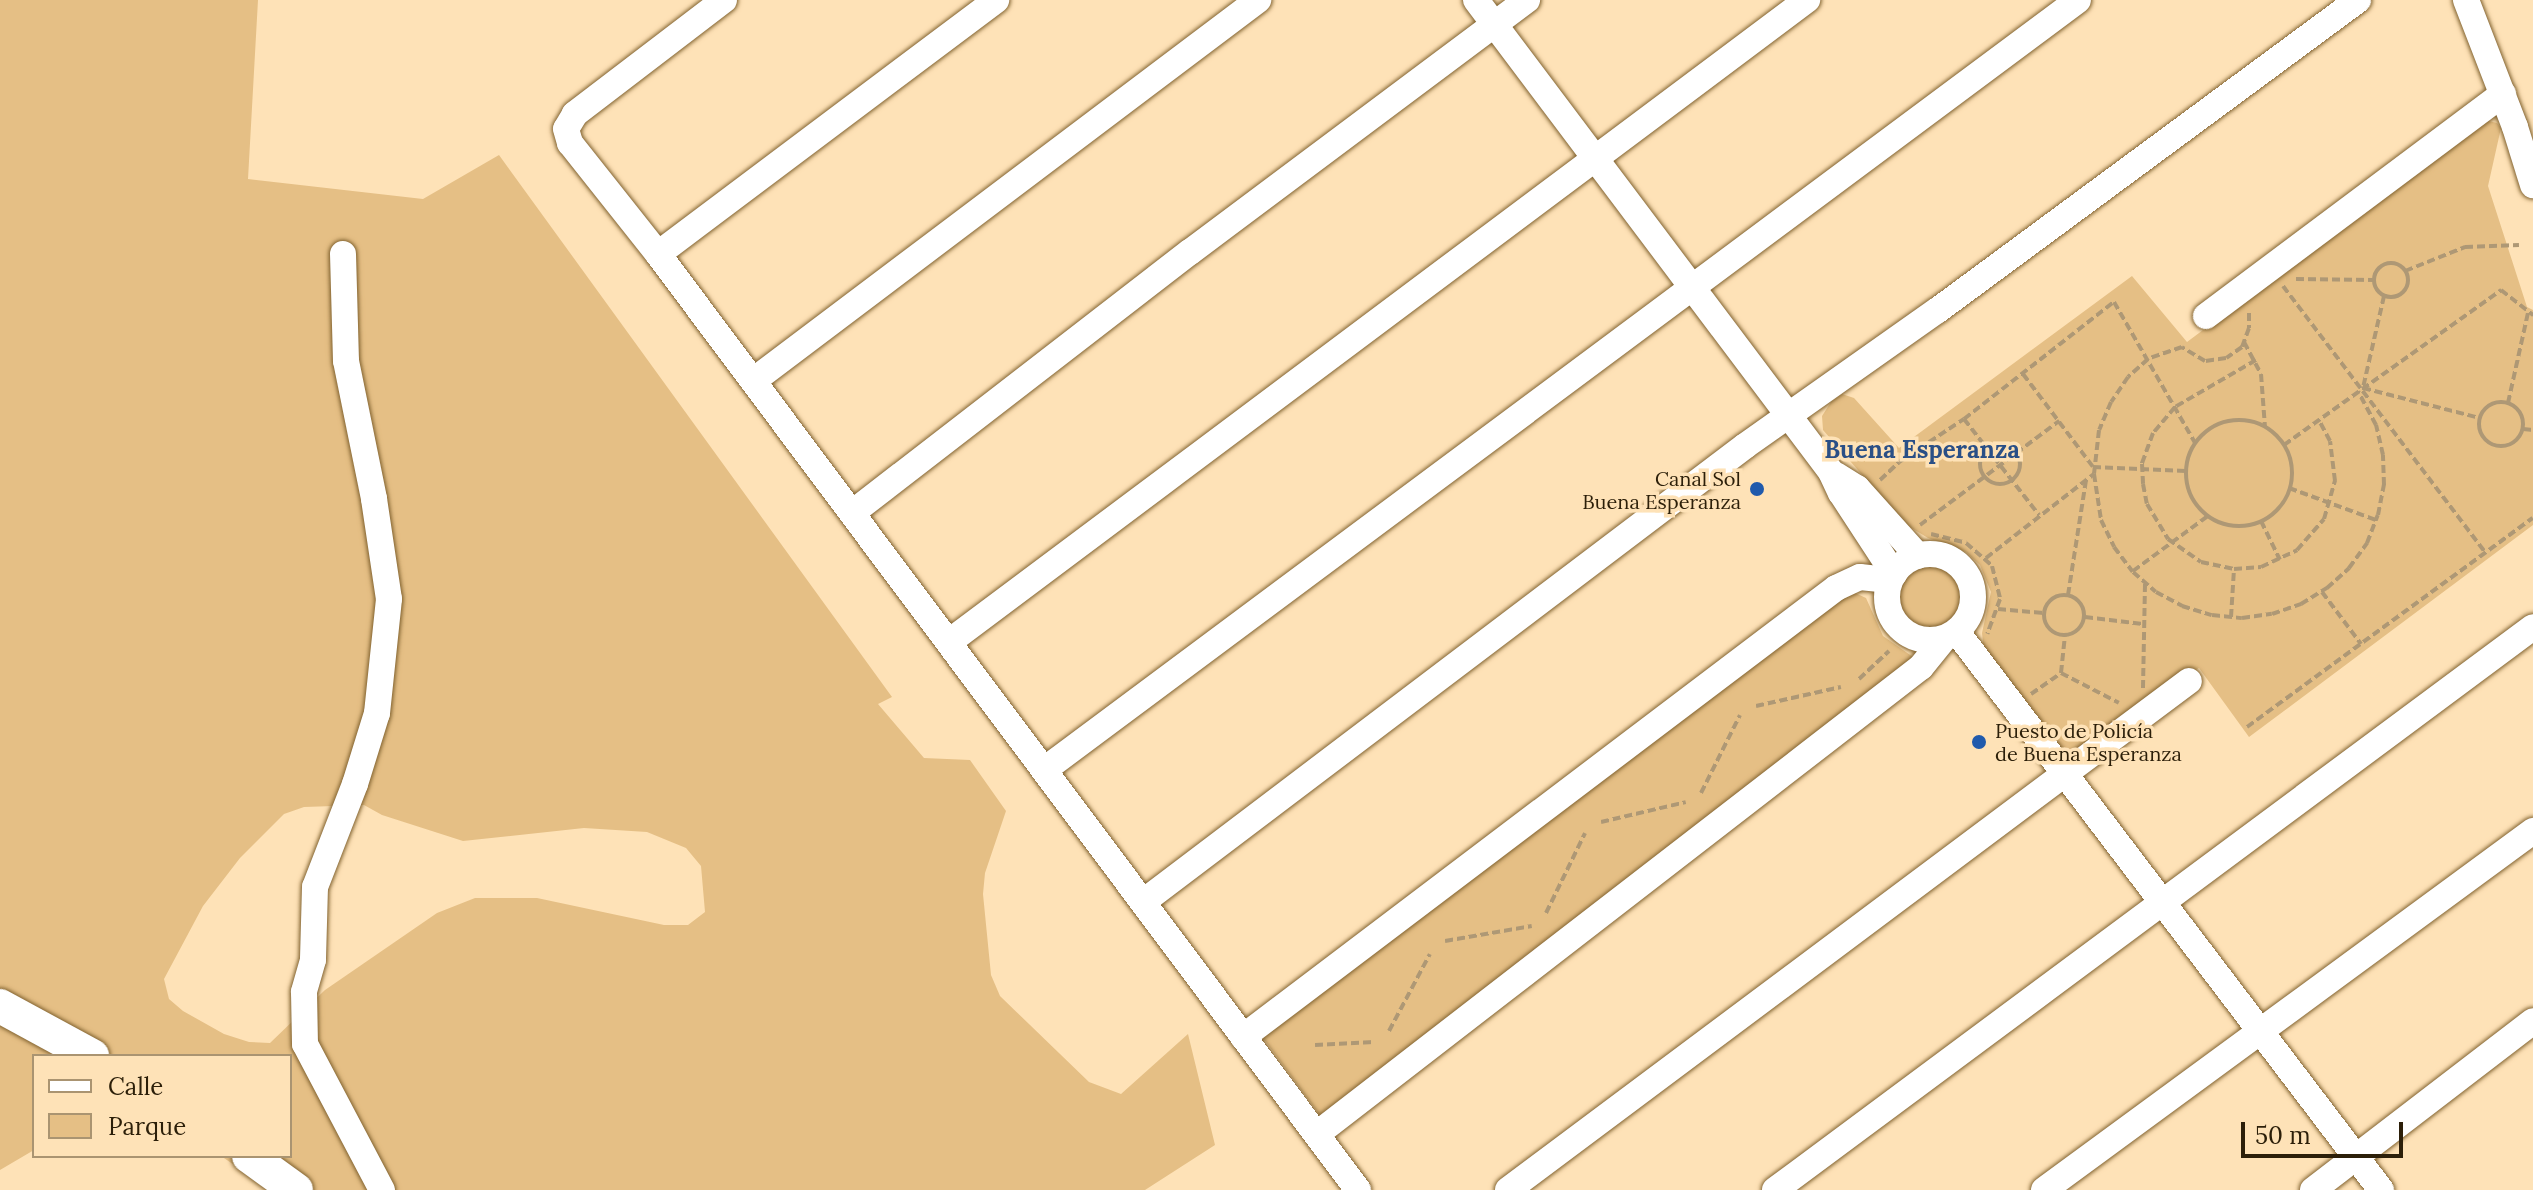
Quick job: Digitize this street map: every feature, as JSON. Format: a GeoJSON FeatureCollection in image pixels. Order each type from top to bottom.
{"type":"FeatureCollection","features":[{"type":"Feature","properties":{"kind":"main road"},"geometry":{"type":"LineString","coordinates":[[0,1006],[88,1054]]}},
{"type":"Feature","properties":{"kind":"main road"},"geometry":{"type":"LineString","coordinates":[[252,1158],[296,1190]]}},
{"type":"Feature","properties":{"kind":"street"},"geometry":{"type":"LineString","coordinates":[[724,0],[585,105],[566,129],[578,156],[658,254],[1358,1190]]}},
{"type":"Feature","properties":{"kind":"street"},"geometry":{"type":"LineString","coordinates":[[658,254],[996,0]]}},
{"type":"Feature","properties":{"kind":"street"},"geometry":{"type":"LineString","coordinates":[[753,381],[1258,0]]}},
{"type":"Feature","properties":{"kind":"street"},"geometry":{"type":"LineString","coordinates":[[1476,0],[1831,472],[1892,577]]}},
{"type":"Feature","properties":{"kind":"street"},"geometry":{"type":"LineString","coordinates":[[852,513],[1190,252],[1527,0]]}},
{"type":"Feature","properties":{"kind":"street"},"geometry":{"type":"LineString","coordinates":[[949,642],[1807,0]]}},
{"type":"Feature","properties":{"kind":"street"},"geometry":{"type":"LineString","coordinates":[[1044,770],[2078,0]]}},
{"type":"Feature","properties":{"kind":"street"},"geometry":{"type":"LineString","coordinates":[[1143,902],[1789,415],[1938,310],[2358,0]]}},
{"type":"Feature","properties":{"kind":"street"},"geometry":{"type":"LineString","coordinates":[[2466,0],[2503,94],[2533,185]]}},
{"type":"Feature","properties":{"kind":"street"},"geometry":{"type":"LineString","coordinates":[[2206,316],[2503,94]]}},
{"type":"Feature","properties":{"kind":"street"},"geometry":{"type":"LineString","coordinates":[[343,254],[346,361],[374,499],[389,599],[377,713],[355,784],[315,887],[313,960],[304,992],[305,1044],[382,1190]]}},
{"type":"Feature","properties":{"kind":"street"},"geometry":{"type":"LineString","coordinates":[[1831,472],[1857,488],[1918,556]]}},
{"type":"Feature","properties":{"kind":"street"},"geometry":{"type":"LineString","coordinates":[[1317,1134],[1921,667],[1950,635],[1972,607],[1969,578],[1948,558],[1918,556],[1905,562],[1892,577],[1888,608],[1894,621],[1916,638],[1950,635]]}},
{"type":"Feature","properties":{"kind":"street"},"geometry":{"type":"LineString","coordinates":[[1243,1037],[1836,588],[1860,577],[1892,577]]}},
{"type":"Feature","properties":{"kind":"street"},"geometry":{"type":"LineString","coordinates":[[1775,1190],[2533,627]]}},
{"type":"Feature","properties":{"kind":"street"},"geometry":{"type":"LineString","coordinates":[[1950,635],[2065,774],[2381,1190]]}},
{"type":"Feature","properties":{"kind":"street"},"geometry":{"type":"LineString","coordinates":[[1508,1190],[2189,681]]}},
{"type":"Feature","properties":{"kind":"street"},"geometry":{"type":"LineString","coordinates":[[2044,1190],[2260,1028],[2533,831]]}},
{"type":"Feature","properties":{"kind":"street"},"geometry":{"type":"LineString","coordinates":[[2313,1190],[2533,1021]]}},
{"type":"Feature","properties":{"kind":"path"},"geometry":{"type":"LineString","coordinates":[[2405,271],[2465,247],[2519,245]]}},
{"type":"Feature","properties":{"kind":"path"},"geometry":{"type":"LineString","coordinates":[[2148,359],[2128,377],[2111,402],[2099,430],[2093,467],[2101,520],[2114,547],[2133,572],[2182,606],[2231,617],[2272,614],[2322,592],[2349,568],[2367,543],[2376,520],[2384,485],[2383,455],[2376,425],[2360,390],[2384,296],[2374,280],[2376,271],[2387,263],[2397,264],[2405,271],[2408,281],[2404,292],[2395,297],[2384,296]]}},
{"type":"Feature","properties":{"kind":"path"},"geometry":{"type":"LineString","coordinates":[[2374,280],[2278,279],[2485,552]]}},
{"type":"Feature","properties":{"kind":"path"},"geometry":{"type":"LineString","coordinates":[[2284,445],[2501,290],[2530,314],[2508,403]]}},
{"type":"Feature","properties":{"kind":"path"},"geometry":{"type":"LineString","coordinates":[[1875,484],[1899,462],[1964,419],[2114,302],[2195,443]]}},
{"type":"Feature","properties":{"kind":"path"},"geometry":{"type":"LineString","coordinates":[[2244,342],[2256,360],[2263,385],[2265,427]]}},
{"type":"Feature","properties":{"kind":"path"},"geometry":{"type":"LineString","coordinates":[[2256,360],[2175,407],[2153,433],[2142,469],[2147,504],[2156,523],[2173,542],[2201,562],[2234,569],[2261,567],[2280,560],[2312,536],[2331,503],[2335,461],[2330,441],[2319,420]]}},
{"type":"Feature","properties":{"kind":"path"},"geometry":{"type":"LineString","coordinates":[[2023,374],[2093,467]]}},
{"type":"Feature","properties":{"kind":"path"},"geometry":{"type":"LineString","coordinates":[[2360,390],[2480,418]]}},
{"type":"Feature","properties":{"kind":"path"},"geometry":{"type":"LineString","coordinates":[[2508,403],[2520,412],[2523,429],[2515,441],[2497,445],[2483,435],[2480,418],[2488,406],[2508,403]]}},
{"type":"Feature","properties":{"kind":"path"},"geometry":{"type":"LineString","coordinates":[[1964,419],[2039,515]]}},
{"type":"Feature","properties":{"kind":"path"},"geometry":{"type":"LineString","coordinates":[[1986,635],[1998,609],[1997,579],[1986,558],[1966,543],[1917,528],[2059,421]]}},
{"type":"Feature","properties":{"kind":"path"},"geometry":{"type":"LineString","coordinates":[[2226,421],[2248,421],[2265,427],[2284,445],[2291,466],[2289,488],[2279,507],[2261,521],[2229,525],[2208,516],[2193,500],[2186,471],[2195,443],[2207,431],[2226,421]]}},
{"type":"Feature","properties":{"kind":"path"},"geometry":{"type":"LineString","coordinates":[[2523,429],[2533,430]]}},
{"type":"Feature","properties":{"kind":"path"},"geometry":{"type":"LineString","coordinates":[[2004,444],[2016,452],[2020,466],[2013,480],[1996,484],[1984,477],[1980,463],[1988,448],[2004,444]]}},
{"type":"Feature","properties":{"kind":"path"},"geometry":{"type":"LineString","coordinates":[[2093,467],[2186,471]]}},
{"type":"Feature","properties":{"kind":"path"},"geometry":{"type":"LineString","coordinates":[[1986,558],[2094,474]]}},
{"type":"Feature","properties":{"kind":"path"},"geometry":{"type":"LineString","coordinates":[[2068,595],[2086,480]]}},
{"type":"Feature","properties":{"kind":"path"},"geometry":{"type":"LineString","coordinates":[[2289,488],[2376,520]]}},
{"type":"Feature","properties":{"kind":"path"},"geometry":{"type":"LineString","coordinates":[[2133,572],[2208,516]]}},
{"type":"Feature","properties":{"kind":"path"},"geometry":{"type":"LineString","coordinates":[[2247,727],[2533,518]]}},
{"type":"Feature","properties":{"kind":"path"},"geometry":{"type":"LineString","coordinates":[[2261,521],[2280,560]]}},
{"type":"Feature","properties":{"kind":"path"},"geometry":{"type":"LineString","coordinates":[[2231,617],[2234,569]]}},
{"type":"Feature","properties":{"kind":"path"},"geometry":{"type":"LineString","coordinates":[[2143,691],[2145,582]]}},
{"type":"Feature","properties":{"kind":"path"},"geometry":{"type":"LineString","coordinates":[[2322,592],[2361,644]]}},
{"type":"Feature","properties":{"kind":"path"},"geometry":{"type":"LineString","coordinates":[[2044,613],[2052,599],[2068,595],[2082,605],[2085,617],[2080,629],[2065,636]]}},
{"type":"Feature","properties":{"kind":"path"},"geometry":{"type":"LineString","coordinates":[[1998,609],[2044,613]]}},
{"type":"Feature","properties":{"kind":"path"},"geometry":{"type":"LineString","coordinates":[[2044,613],[2050,629],[2065,636]]}},
{"type":"Feature","properties":{"kind":"path"},"geometry":{"type":"LineString","coordinates":[[2085,617],[2143,624]]}},
{"type":"Feature","properties":{"kind":"path"},"geometry":{"type":"LineString","coordinates":[[2024,699],[2061,673],[2065,636]]}},
{"type":"Feature","properties":{"kind":"path"},"geometry":{"type":"LineString","coordinates":[[1859,679],[1888,650],[1896,656]]}},
{"type":"Feature","properties":{"kind":"path"},"geometry":{"type":"LineString","coordinates":[[2061,673],[2122,704]]}},
{"type":"Feature","properties":{"kind":"path"},"geometry":{"type":"LineString","coordinates":[[1756,706],[1841,687]]}},
{"type":"Feature","properties":{"kind":"path"},"geometry":{"type":"LineString","coordinates":[[1701,793],[1740,715]]}},
{"type":"Feature","properties":{"kind":"path"},"geometry":{"type":"LineString","coordinates":[[1601,822],[1686,802]]}},
{"type":"Feature","properties":{"kind":"path"},"geometry":{"type":"LineString","coordinates":[[1546,913],[1585,833]]}},
{"type":"Feature","properties":{"kind":"path"},"geometry":{"type":"LineString","coordinates":[[1445,941],[1532,926]]}},
{"type":"Feature","properties":{"kind":"path"},"geometry":{"type":"LineString","coordinates":[[1389,1031],[1430,954]]}},
{"type":"Feature","properties":{"kind":"path"},"geometry":{"type":"LineString","coordinates":[[1315,1045],[1374,1042]]}},
{"type":"Feature","properties":{"kind":"green space"},"geometry":{"type":"Polygon","coordinates":[[[0,0],[258,0],[248,179],[423,199],[499,155],[892,697],[878,704],[924,758],[970,760],[1006,811],[985,873],[983,894],[991,975],[1000,996],[1089,1082],[1121,1094],[1188,1034],[1215,1145],[1145,1190],[271,1190],[224,1158],[292,1158],[292,1054],[32,1054],[32,1151],[0,1170],[0,0]],[[364,805],[304,807],[284,814],[240,858],[203,906],[164,979],[169,999],[183,1011],[224,1034],[249,1042],[270,1043],[325,990],[437,913],[475,898],[537,898],[664,925],[688,925],[705,912],[701,866],[686,848],[647,832],[584,828],[463,841],[382,815],[364,805]]]}},
{"type":"Feature","properties":{"kind":"green space"},"geometry":{"type":"Polygon","coordinates":[[[2484,120],[2497,123],[2501,128],[2488,186],[2527,307],[2533,310],[2533,525],[2249,737],[2199,668],[2072,756],[2058,750],[1984,651],[1982,633],[1991,592],[1980,565],[1966,552],[1928,538],[1905,524],[1823,430],[1822,416],[1831,402],[1842,394],[1854,398],[1899,448],[2132,276],[2187,342],[2484,120]]]}},
{"type":"Feature","properties":{"kind":"green space"},"geometry":{"type":"Polygon","coordinates":[[[1930,563],[1955,573],[1965,598],[1955,623],[1930,633],[1905,623],[1895,598],[1905,573],[1930,563]]]}},
{"type":"Feature","properties":{"kind":"green space"},"geometry":{"type":"Polygon","coordinates":[[[1853,592],[1866,598],[1883,636],[1913,657],[1325,1122],[1261,1035],[1799,626],[1853,592]]]}},
{"type":"Feature","properties":{"kind":"place","name":"Canal Sol Buena Esperanza"},"geometry":{"type":"Point","coordinates":[1757,489]}},
{"type":"Feature","properties":{"kind":"place","name":"Puesto de Policía de Buena Esperanza"},"geometry":{"type":"Point","coordinates":[1979,742]}},
{"type":"Feature","properties":{"kind":"district","name":"Buena Esperanza"},"geometry":{"type":"Point","coordinates":[1922,450]}}]}
